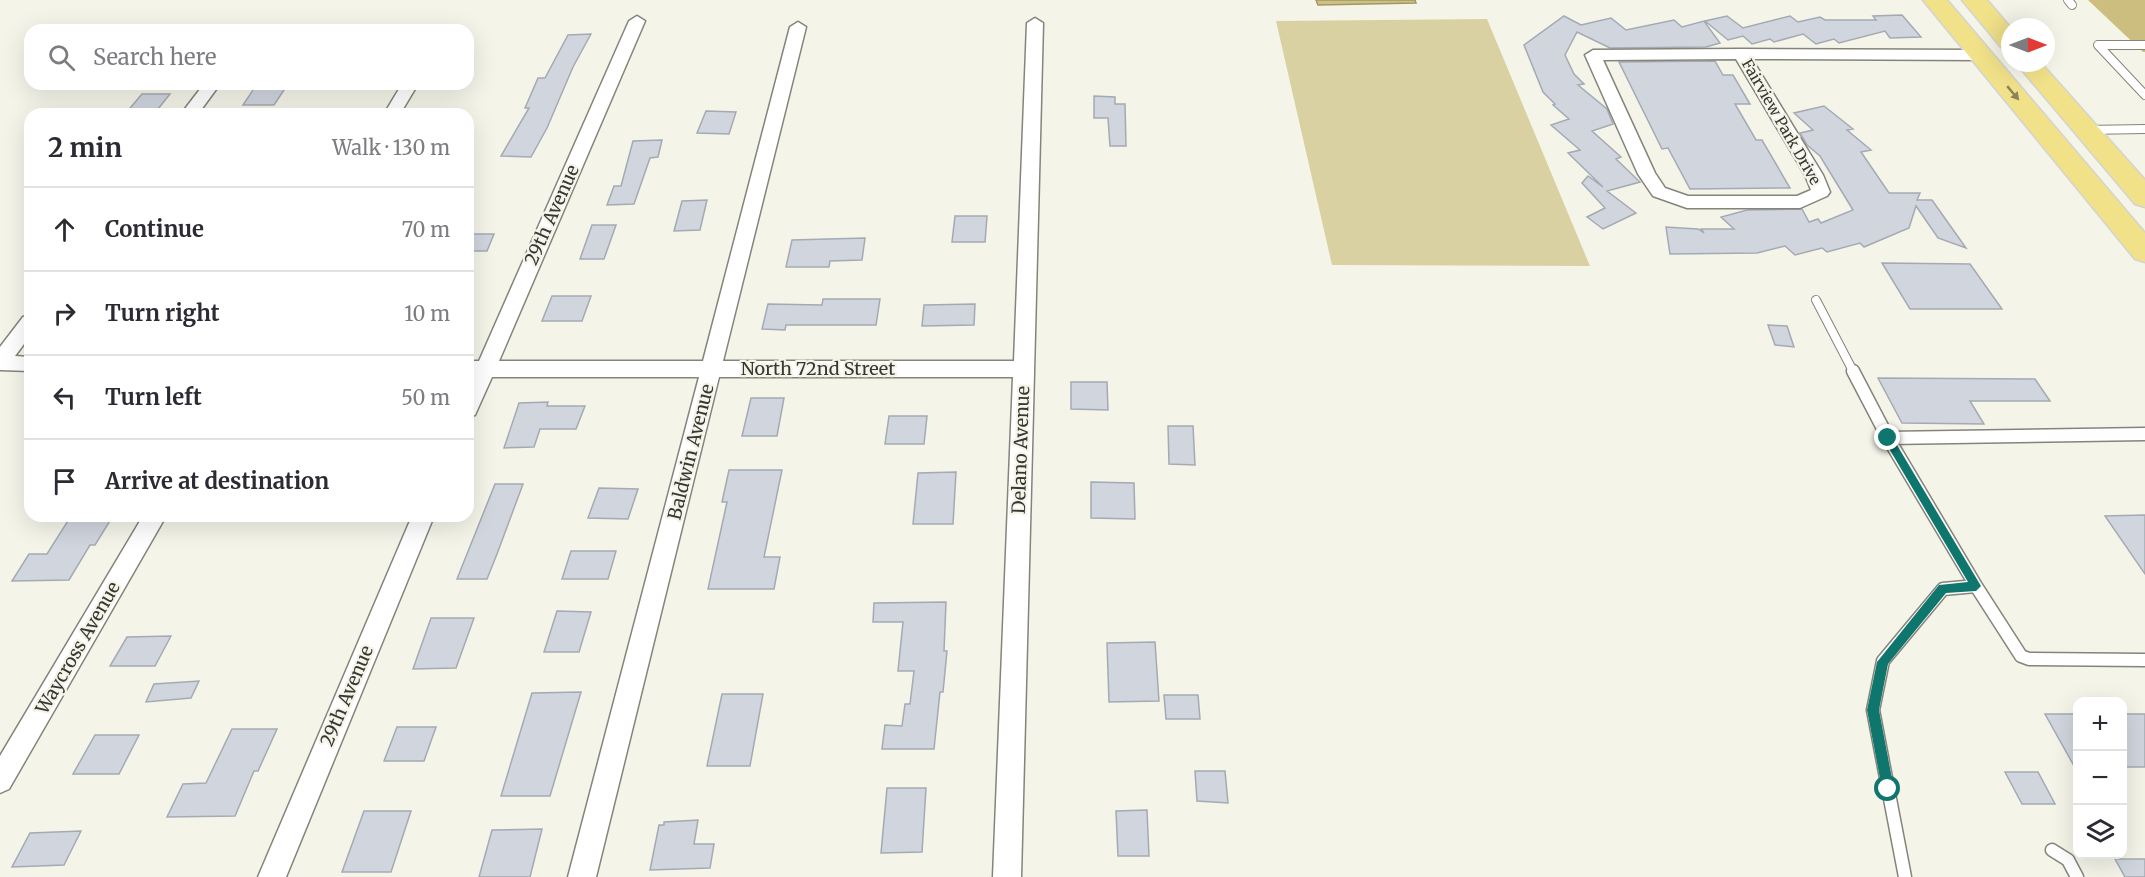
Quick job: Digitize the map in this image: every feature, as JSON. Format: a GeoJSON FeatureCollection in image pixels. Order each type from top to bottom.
{"type":"FeatureCollection","features":[{"type":"Feature","properties":{"kind":"main road"},"geometry":{"type":"LineString","coordinates":[[1935,0],[2145,252]]}},
{"type":"Feature","properties":{"kind":"main road"},"geometry":{"type":"LineString","coordinates":[[1952,0],[1980,8],[2001,32]]}},
{"type":"Feature","properties":{"kind":"main road"},"geometry":{"type":"LineString","coordinates":[[2036,72],[2140,187]]}},
{"type":"Feature","properties":{"kind":"street","name":"29th Avenue"},"geometry":{"type":"LineString","coordinates":[[476,369],[637,21]]}},
{"type":"Feature","properties":{"kind":"street","name":"Delano Avenue"},"geometry":{"type":"LineString","coordinates":[[1007,877],[1035,22]]}},
{"type":"Feature","properties":{"kind":"street","name":"Baldwin Avenue"},"geometry":{"type":"LineString","coordinates":[[582,877],[798,27]]}},
{"type":"Feature","properties":{"kind":"street","name":"Fairview Park Drive"},"geometry":{"type":"LineString","coordinates":[[1741,54],[1814,175],[1821,192],[1800,202],[1687,202],[1659,192],[1647,174],[1593,55],[1741,54],[1981,55]]}},
{"type":"Feature","properties":{"kind":"street"},"geometry":{"type":"LineString","coordinates":[[194,108],[207,90]]}},
{"type":"Feature","properties":{"kind":"street"},"geometry":{"type":"LineString","coordinates":[[396,108],[406,90]]}},
{"type":"Feature","properties":{"kind":"street"},"geometry":{"type":"LineString","coordinates":[[0,362],[24,330]]}},
{"type":"Feature","properties":{"kind":"street"},"geometry":{"type":"LineString","coordinates":[[0,362],[24,364]]}},
{"type":"Feature","properties":{"kind":"street","name":"North 72nd Street"},"geometry":{"type":"LineString","coordinates":[[476,369],[1024,369]]}},
{"type":"Feature","properties":{"kind":"street","name":"Waycross Avenue"},"geometry":{"type":"LineString","coordinates":[[0,780],[151,522]]}},
{"type":"Feature","properties":{"kind":"street","name":"29th Avenue"},"geometry":{"type":"LineString","coordinates":[[272,877],[420,522]]}},
{"type":"Feature","properties":{"kind":"lane"},"geometry":{"type":"LineString","coordinates":[[2145,45],[2098,45],[2145,95]]}},
{"type":"Feature","properties":{"kind":"lane"},"geometry":{"type":"LineString","coordinates":[[2086,129],[2145,129]]}},
{"type":"Feature","properties":{"kind":"lane"},"geometry":{"type":"LineString","coordinates":[[1816,300],[1888,438],[1976,586],[2021,656],[2029,659],[2145,660]]}},
{"type":"Feature","properties":{"kind":"lane"},"geometry":{"type":"LineString","coordinates":[[1888,438],[2145,434]]}},
{"type":"Feature","properties":{"kind":"lane"},"geometry":{"type":"LineString","coordinates":[[1905,877],[1873,710],[1883,662],[1943,589],[1976,586]]}},
{"type":"Feature","properties":{"kind":"lane"},"geometry":{"type":"LineString","coordinates":[[2052,850],[2068,860],[2077,877]]}},
{"type":"Feature","properties":{"kind":"shaded area"},"geometry":{"type":"Polygon","coordinates":[[[1316,0],[1415,0],[1416,3],[1318,5],[1316,0]]]}},
{"type":"Feature","properties":{"kind":"shaded area"},"geometry":{"type":"Polygon","coordinates":[[[2088,0],[2145,0],[2145,52],[2143,52],[2088,0]]]}},
{"type":"Feature","properties":{"kind":"shaded area"},"geometry":{"type":"Polygon","coordinates":[[[1487,19],[1590,266],[1332,265],[1276,21],[1487,19]]]}},
{"type":"Feature","properties":{"kind":"building"},"geometry":{"type":"Polygon","coordinates":[[[1902,15],[1921,37],[1890,38],[1885,31],[1839,43],[1834,39],[1816,44],[1803,34],[1774,42],[1770,39],[1752,44],[1743,36],[1728,40],[1705,21],[1727,16],[1743,28],[1790,16],[1798,22],[1820,17],[1825,20],[1876,20],[1873,16],[1902,15]]]}},
{"type":"Feature","properties":{"kind":"building"},"geometry":{"type":"Polygon","coordinates":[[[1564,16],[1581,25],[1611,18],[1626,30],[1674,20],[1682,27],[1704,21],[1720,43],[1706,47],[1610,48],[1577,32],[1565,55],[1574,74],[1584,84],[1578,85],[1607,109],[1613,124],[1592,131],[1621,157],[1616,159],[1640,182],[1607,191],[1636,213],[1603,229],[1587,217],[1605,208],[1582,183],[1588,176],[1603,187],[1568,153],[1580,150],[1551,125],[1569,119],[1553,105],[1555,104],[1543,92],[1524,45],[1564,16]]]}},
{"type":"Feature","properties":{"kind":"building"},"geometry":{"type":"Polygon","coordinates":[[[591,34],[531,157],[501,156],[529,108],[525,108],[538,78],[545,78],[568,35],[591,34]]]}},
{"type":"Feature","properties":{"kind":"building"},"geometry":{"type":"Polygon","coordinates":[[[1715,61],[1723,75],[1733,75],[1750,104],[1735,104],[1756,140],[1762,140],[1790,188],[1690,189],[1668,148],[1662,149],[1619,62],[1715,61]]]}},
{"type":"Feature","properties":{"kind":"building"},"geometry":{"type":"Polygon","coordinates":[[[253,90],[284,90],[274,105],[243,105],[253,90]]]}},
{"type":"Feature","properties":{"kind":"building"},"geometry":{"type":"Polygon","coordinates":[[[142,94],[170,94],[159,108],[130,108],[142,94]]]}},
{"type":"Feature","properties":{"kind":"building"},"geometry":{"type":"Polygon","coordinates":[[[1094,96],[1115,97],[1115,104],[1125,104],[1126,146],[1110,146],[1108,118],[1094,118],[1094,96]]]}},
{"type":"Feature","properties":{"kind":"building"},"geometry":{"type":"Polygon","coordinates":[[[1824,106],[1853,129],[1847,130],[1871,150],[1861,152],[1889,193],[1920,193],[1917,200],[1932,200],[1966,248],[1938,238],[1916,206],[1909,228],[1864,247],[1860,243],[1827,252],[1822,248],[1795,255],[1785,246],[1757,253],[1670,254],[1666,227],[1698,229],[1704,233],[1701,229],[1734,229],[1721,217],[1747,210],[1802,209],[1809,222],[1818,219],[1821,223],[1853,210],[1820,156],[1807,145],[1800,133],[1813,130],[1794,113],[1824,106]]]}},
{"type":"Feature","properties":{"kind":"building"},"geometry":{"type":"Polygon","coordinates":[[[706,111],[736,112],[729,134],[697,133],[706,111]]]}},
{"type":"Feature","properties":{"kind":"building"},"geometry":{"type":"Polygon","coordinates":[[[662,140],[658,157],[650,158],[634,204],[607,205],[614,186],[621,186],[633,141],[662,140]]]}},
{"type":"Feature","properties":{"kind":"building"},"geometry":{"type":"Polygon","coordinates":[[[707,200],[700,230],[674,231],[682,201],[707,200]]]}},
{"type":"Feature","properties":{"kind":"building"},"geometry":{"type":"Polygon","coordinates":[[[955,216],[987,216],[985,242],[952,242],[955,216]]]}},
{"type":"Feature","properties":{"kind":"building"},"geometry":{"type":"Polygon","coordinates":[[[592,225],[616,225],[604,259],[580,259],[592,225]]]}},
{"type":"Feature","properties":{"kind":"building"},"geometry":{"type":"Polygon","coordinates":[[[474,234],[494,234],[487,251],[474,251],[474,234]]]}},
{"type":"Feature","properties":{"kind":"building"},"geometry":{"type":"Polygon","coordinates":[[[865,238],[862,260],[830,261],[829,267],[786,267],[792,240],[865,238]]]}},
{"type":"Feature","properties":{"kind":"building"},"geometry":{"type":"Polygon","coordinates":[[[1882,263],[1970,264],[2002,309],[1910,309],[1882,263]]]}},
{"type":"Feature","properties":{"kind":"building"},"geometry":{"type":"Polygon","coordinates":[[[552,296],[591,296],[582,321],[542,321],[552,296]]]}},
{"type":"Feature","properties":{"kind":"building"},"geometry":{"type":"Polygon","coordinates":[[[823,299],[880,299],[876,325],[786,325],[785,330],[762,329],[768,304],[822,305],[823,299]]]}},
{"type":"Feature","properties":{"kind":"building"},"geometry":{"type":"Polygon","coordinates":[[[975,304],[974,325],[922,326],[924,305],[975,304]]]}},
{"type":"Feature","properties":{"kind":"building"},"geometry":{"type":"Polygon","coordinates":[[[1768,325],[1787,326],[1794,347],[1775,345],[1768,325]]]}},
{"type":"Feature","properties":{"kind":"building"},"geometry":{"type":"Polygon","coordinates":[[[1878,378],[2035,379],[2050,401],[1970,401],[1984,424],[1902,423],[1878,378]]]}},
{"type":"Feature","properties":{"kind":"building"},"geometry":{"type":"Polygon","coordinates":[[[1071,382],[1107,382],[1108,410],[1071,409],[1071,382]]]}},
{"type":"Feature","properties":{"kind":"building"},"geometry":{"type":"Polygon","coordinates":[[[751,398],[784,398],[777,436],[742,436],[751,398]]]}},
{"type":"Feature","properties":{"kind":"building"},"geometry":{"type":"Polygon","coordinates":[[[548,402],[547,406],[585,406],[576,429],[540,429],[534,447],[504,448],[519,403],[548,402]]]}},
{"type":"Feature","properties":{"kind":"building"},"geometry":{"type":"Polygon","coordinates":[[[889,416],[927,416],[924,444],[885,444],[889,416]]]}},
{"type":"Feature","properties":{"kind":"building"},"geometry":{"type":"Polygon","coordinates":[[[1168,426],[1193,426],[1195,465],[1169,464],[1168,426]]]}},
{"type":"Feature","properties":{"kind":"building"},"geometry":{"type":"Polygon","coordinates":[[[729,470],[782,470],[764,557],[780,557],[774,589],[708,589],[727,502],[722,502],[729,470]]]}},
{"type":"Feature","properties":{"kind":"building"},"geometry":{"type":"Polygon","coordinates":[[[956,472],[953,524],[913,524],[918,473],[956,472]]]}},
{"type":"Feature","properties":{"kind":"building"},"geometry":{"type":"Polygon","coordinates":[[[1091,482],[1134,483],[1135,519],[1091,518],[1091,482]]]}},
{"type":"Feature","properties":{"kind":"building"},"geometry":{"type":"Polygon","coordinates":[[[495,484],[523,484],[487,579],[457,579],[495,484]]]}},
{"type":"Feature","properties":{"kind":"building"},"geometry":{"type":"Polygon","coordinates":[[[599,488],[638,489],[628,519],[588,518],[599,488]]]}},
{"type":"Feature","properties":{"kind":"building"},"geometry":{"type":"Polygon","coordinates":[[[2145,515],[2145,574],[2105,516],[2145,515]]]}},
{"type":"Feature","properties":{"kind":"building"},"geometry":{"type":"Polygon","coordinates":[[[67,522],[109,522],[95,545],[90,545],[69,580],[12,581],[29,554],[47,554],[67,522]]]}},
{"type":"Feature","properties":{"kind":"building"},"geometry":{"type":"Polygon","coordinates":[[[571,551],[616,551],[608,579],[562,579],[571,551]]]}},
{"type":"Feature","properties":{"kind":"building"},"geometry":{"type":"Polygon","coordinates":[[[946,602],[944,651],[947,651],[934,749],[882,749],[885,725],[902,726],[905,704],[910,704],[914,671],[898,671],[903,622],[873,622],[874,603],[946,602]]]}},
{"type":"Feature","properties":{"kind":"building"},"geometry":{"type":"Polygon","coordinates":[[[557,611],[591,612],[579,652],[544,652],[557,611]]]}},
{"type":"Feature","properties":{"kind":"building"},"geometry":{"type":"Polygon","coordinates":[[[431,618],[474,618],[456,668],[413,669],[431,618]]]}},
{"type":"Feature","properties":{"kind":"building"},"geometry":{"type":"Polygon","coordinates":[[[171,636],[155,666],[110,666],[127,637],[171,636]]]}},
{"type":"Feature","properties":{"kind":"building"},"geometry":{"type":"Polygon","coordinates":[[[1155,642],[1159,701],[1109,702],[1107,643],[1155,642]]]}},
{"type":"Feature","properties":{"kind":"building"},"geometry":{"type":"Polygon","coordinates":[[[199,681],[191,698],[146,702],[154,684],[199,681]]]}},
{"type":"Feature","properties":{"kind":"building"},"geometry":{"type":"Polygon","coordinates":[[[581,692],[550,796],[501,796],[532,693],[581,692]]]}},
{"type":"Feature","properties":{"kind":"building"},"geometry":{"type":"Polygon","coordinates":[[[722,694],[763,694],[750,766],[707,766],[722,694]]]}},
{"type":"Feature","properties":{"kind":"building"},"geometry":{"type":"Polygon","coordinates":[[[1164,695],[1198,695],[1200,719],[1166,719],[1164,695]]]}},
{"type":"Feature","properties":{"kind":"building"},"geometry":{"type":"Polygon","coordinates":[[[2045,714],[2073,714],[2073,764],[2045,714]]]}},
{"type":"Feature","properties":{"kind":"building"},"geometry":{"type":"Polygon","coordinates":[[[2127,714],[2145,714],[2145,767],[2127,767],[2127,714]]]}},
{"type":"Feature","properties":{"kind":"building"},"geometry":{"type":"Polygon","coordinates":[[[397,727],[436,727],[424,761],[384,761],[397,727]]]}},
{"type":"Feature","properties":{"kind":"building"},"geometry":{"type":"Polygon","coordinates":[[[232,729],[277,729],[258,771],[254,771],[235,816],[167,817],[183,784],[206,783],[232,729]]]}},
{"type":"Feature","properties":{"kind":"building"},"geometry":{"type":"Polygon","coordinates":[[[95,735],[139,735],[119,774],[73,774],[95,735]]]}},
{"type":"Feature","properties":{"kind":"building"},"geometry":{"type":"Polygon","coordinates":[[[1195,771],[1225,771],[1228,803],[1197,801],[1195,771]]]}},
{"type":"Feature","properties":{"kind":"building"},"geometry":{"type":"Polygon","coordinates":[[[2005,772],[2038,772],[2055,804],[2022,804],[2005,772]]]}},
{"type":"Feature","properties":{"kind":"building"},"geometry":{"type":"Polygon","coordinates":[[[887,788],[926,788],[922,852],[881,853],[887,788]]]}},
{"type":"Feature","properties":{"kind":"building"},"geometry":{"type":"Polygon","coordinates":[[[1147,810],[1149,856],[1118,856],[1116,811],[1147,810]]]}},
{"type":"Feature","properties":{"kind":"building"},"geometry":{"type":"Polygon","coordinates":[[[364,811],[411,811],[391,872],[342,872],[364,811]]]}},
{"type":"Feature","properties":{"kind":"building"},"geometry":{"type":"Polygon","coordinates":[[[698,820],[694,844],[714,844],[710,868],[650,870],[659,825],[664,825],[664,822],[698,820]]]}},
{"type":"Feature","properties":{"kind":"building"},"geometry":{"type":"Polygon","coordinates":[[[542,829],[530,877],[479,877],[492,830],[542,829]]]}},
{"type":"Feature","properties":{"kind":"building"},"geometry":{"type":"Polygon","coordinates":[[[81,831],[64,865],[12,867],[30,833],[81,831]]]}},
{"type":"Feature","properties":{"kind":"building"},"geometry":{"type":"Polygon","coordinates":[[[2115,859],[2145,859],[2145,877],[2125,877],[2115,859]]]}},
{"type":"Feature","properties":{"kind":"route"},"geometry":{"type":"LineString","coordinates":[[1888,438],[1976,586],[1943,589],[1883,662],[1873,710],[1888,789]]}}]}
